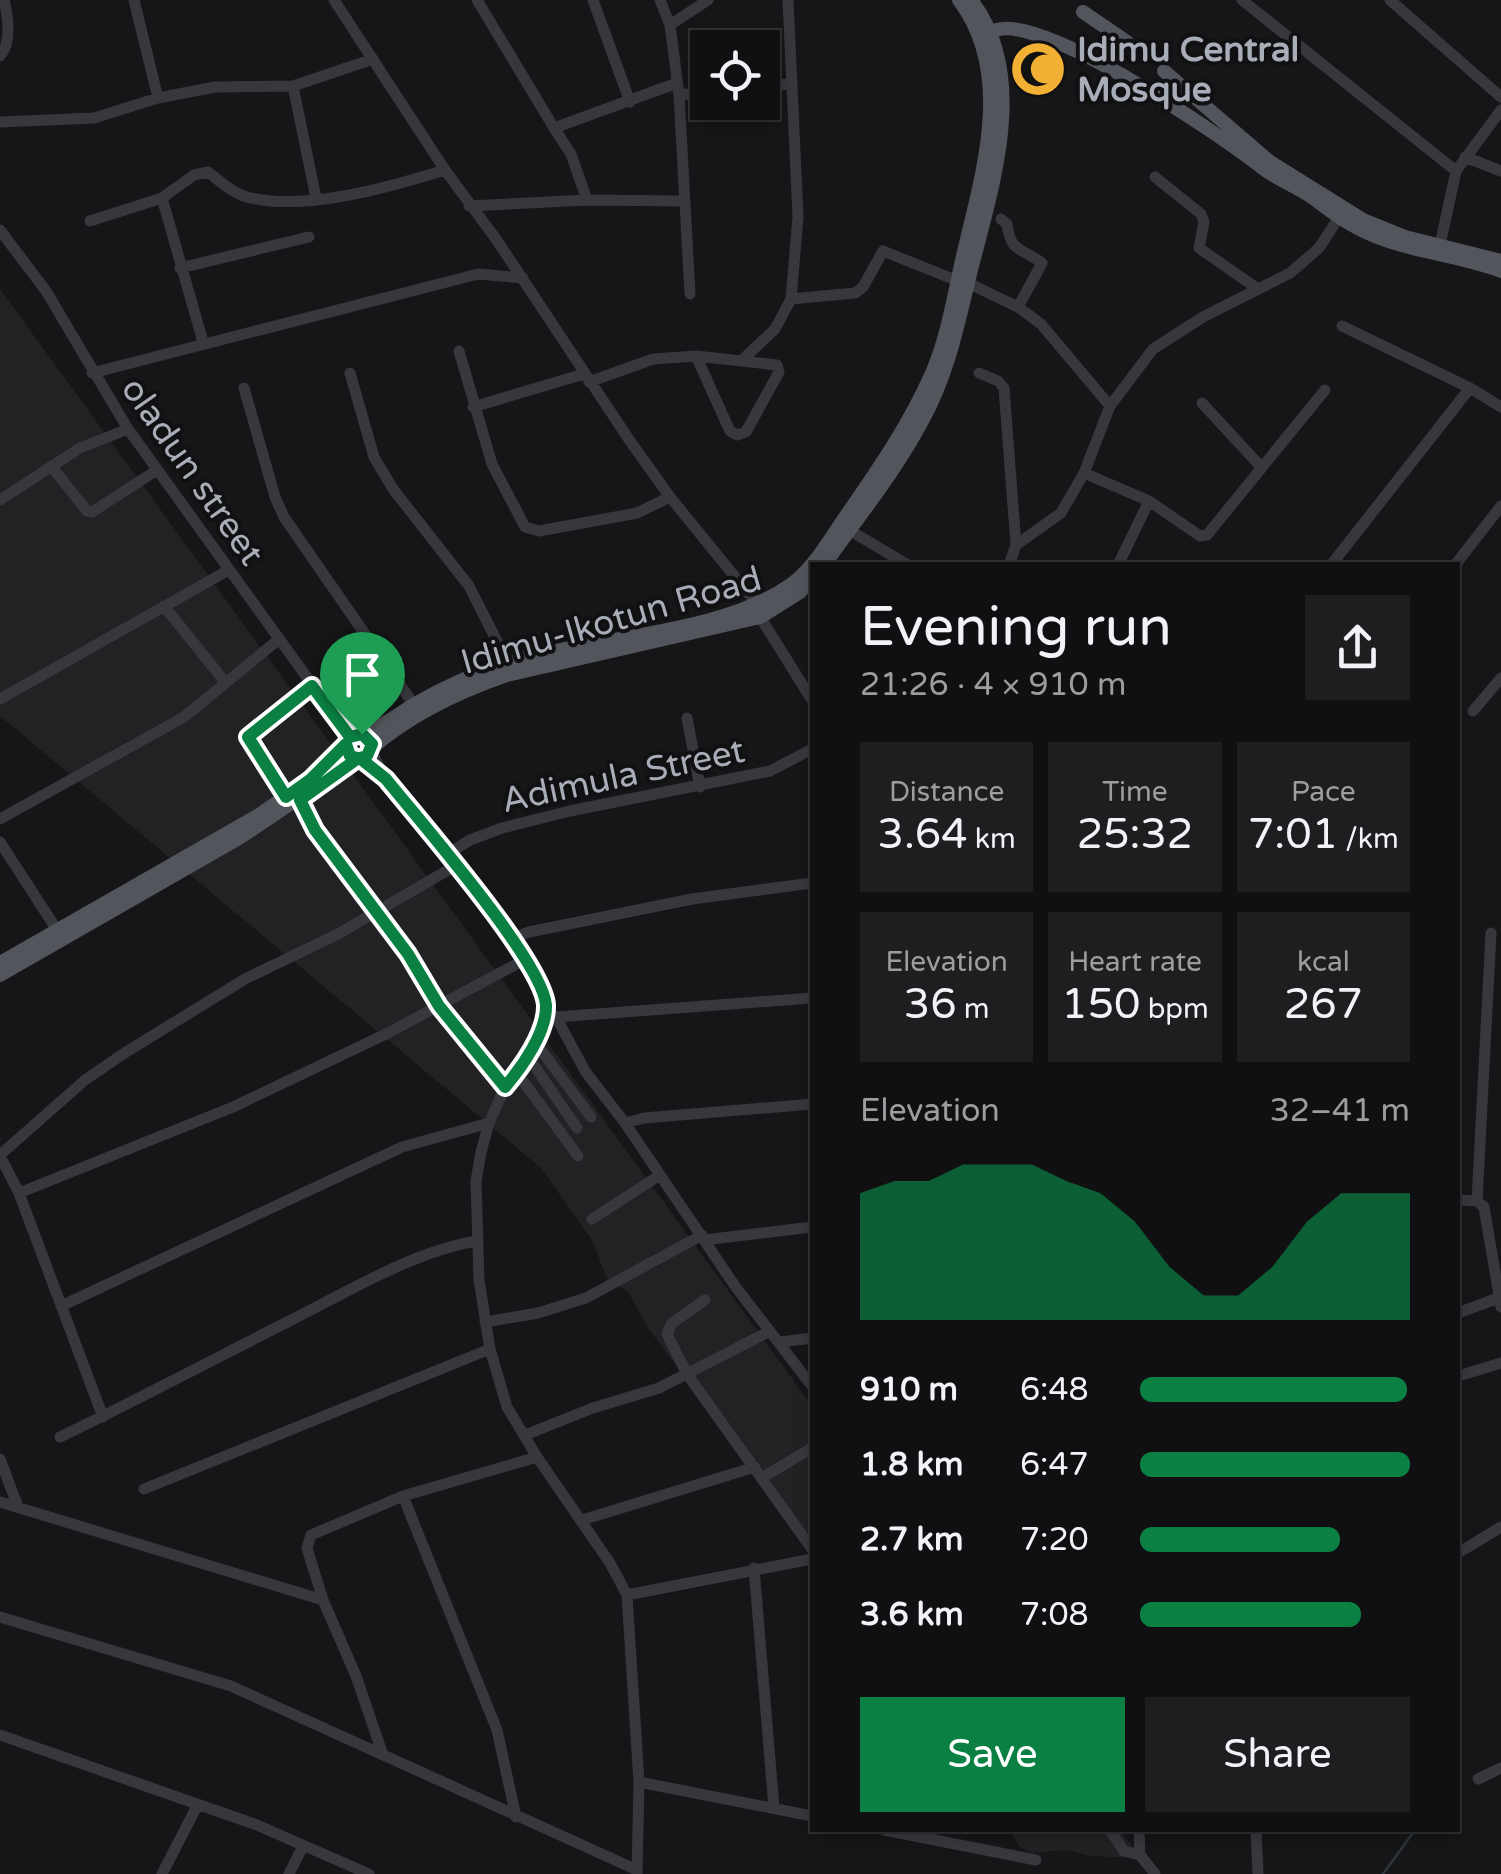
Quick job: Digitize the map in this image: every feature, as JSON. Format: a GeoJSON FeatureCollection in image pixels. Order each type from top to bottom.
{"type":"FeatureCollection","features":[{"type":"Feature","properties":{"kind":"main road","name":"Idimu-Ikotun Road"},"geometry":{"type":"LineString","coordinates":[[826,562],[924,417],[950,357],[984,168],[990,93],[978,27],[959,0]]}},
{"type":"Feature","properties":{"kind":"main road","name":"Idimu-Ikotun Road"},"geometry":{"type":"LineString","coordinates":[[813,562],[892,449],[933,370],[990,195],[1001,128],[998,62],[990,34],[971,0]]}},
{"type":"Feature","properties":{"kind":"main road"},"geometry":{"type":"LineString","coordinates":[[1071,10],[1136,53]]}},
{"type":"Feature","properties":{"kind":"main road"},"geometry":{"type":"LineString","coordinates":[[990,34],[1002,12]]}},
{"type":"Feature","properties":{"kind":"main road"},"geometry":{"type":"LineString","coordinates":[[1501,260],[1384,230],[1344,209],[1270,162],[1150,65],[1264,170],[1338,217],[1402,247],[1501,270]]}},
{"type":"Feature","properties":{"kind":"main road","name":"Idimu-Ikotun Road"},"geometry":{"type":"LineString","coordinates":[[293,798],[353,738],[378,728],[414,705],[508,663],[759,611],[810,565]]}},
{"type":"Feature","properties":{"kind":"main road","name":"Idimu-Ikotun Road"},"geometry":{"type":"LineString","coordinates":[[0,975],[365,754],[446,699],[507,675],[759,611],[800,592],[810,580]]}},
{"type":"Feature","properties":{"kind":"main road"},"geometry":{"type":"LineString","coordinates":[[353,738],[371,741],[365,754],[350,756],[353,738]]}},
{"type":"Feature","properties":{"kind":"main road"},"geometry":{"type":"LineString","coordinates":[[0,963],[293,798]]}},
{"type":"Feature","properties":{"kind":"street"},"geometry":{"type":"LineString","coordinates":[[0,56],[7,41],[4,0]]}},
{"type":"Feature","properties":{"kind":"street"},"geometry":{"type":"LineString","coordinates":[[134,0],[158,98]]}},
{"type":"Feature","properties":{"kind":"street"},"geometry":{"type":"LineString","coordinates":[[334,0],[444,170],[523,278],[587,378],[670,497],[759,611],[810,697]]}},
{"type":"Feature","properties":{"kind":"street"},"geometry":{"type":"LineString","coordinates":[[477,0],[571,154],[587,200]]}},
{"type":"Feature","properties":{"kind":"street"},"geometry":{"type":"LineString","coordinates":[[593,0],[630,102]]}},
{"type":"Feature","properties":{"kind":"street"},"geometry":{"type":"LineString","coordinates":[[660,0],[670,25],[678,89],[690,294]]}},
{"type":"Feature","properties":{"kind":"street"},"geometry":{"type":"LineString","coordinates":[[670,25],[708,0]]}},
{"type":"Feature","properties":{"kind":"street"},"geometry":{"type":"LineString","coordinates":[[742,360],[775,329],[791,299],[798,217],[788,0]]}},
{"type":"Feature","properties":{"kind":"street"},"geometry":{"type":"LineString","coordinates":[[1242,0],[1456,171]]}},
{"type":"Feature","properties":{"kind":"street"},"geometry":{"type":"LineString","coordinates":[[1390,0],[1501,97]]}},
{"type":"Feature","properties":{"kind":"street"},"geometry":{"type":"LineString","coordinates":[[0,122],[94,118],[158,98],[236,86],[293,86],[373,59]]}},
{"type":"Feature","properties":{"kind":"street"},"geometry":{"type":"LineString","coordinates":[[780,85],[792,84]]}},
{"type":"Feature","properties":{"kind":"street"},"geometry":{"type":"LineString","coordinates":[[293,86],[316,198]]}},
{"type":"Feature","properties":{"kind":"street"},"geometry":{"type":"LineString","coordinates":[[554,128],[630,102],[678,89],[690,90]]}},
{"type":"Feature","properties":{"kind":"street"},"geometry":{"type":"LineString","coordinates":[[1440,245],[1456,171],[1501,110]]}},
{"type":"Feature","properties":{"kind":"street"},"geometry":{"type":"LineString","coordinates":[[1465,157],[1501,171]]}},
{"type":"Feature","properties":{"kind":"street"},"geometry":{"type":"LineString","coordinates":[[90,221],[162,198],[200,172],[208,172],[250,198],[316,198],[367,193],[444,170]]}},
{"type":"Feature","properties":{"kind":"street"},"geometry":{"type":"LineString","coordinates":[[1155,177],[1201,214],[1204,222],[1199,248],[1258,290]]}},
{"type":"Feature","properties":{"kind":"street"},"geometry":{"type":"LineString","coordinates":[[162,198],[203,342]]}},
{"type":"Feature","properties":{"kind":"street"},"geometry":{"type":"LineString","coordinates":[[469,206],[587,200],[685,201]]}},
{"type":"Feature","properties":{"kind":"street"},"geometry":{"type":"LineString","coordinates":[[1016,545],[1062,512],[1084,474],[1110,406],[1153,350],[1203,317],[1290,273],[1319,248],[1338,217]]}},
{"type":"Feature","properties":{"kind":"street"},"geometry":{"type":"LineString","coordinates":[[1002,219],[1008,224],[1009,241],[1014,247],[1042,262],[1018,307]]}},
{"type":"Feature","properties":{"kind":"street","name":"oladun street"},"geometry":{"type":"LineString","coordinates":[[0,232],[46,292],[128,430],[353,738]]}},
{"type":"Feature","properties":{"kind":"street"},"geometry":{"type":"LineString","coordinates":[[180,268],[310,238]]}},
{"type":"Feature","properties":{"kind":"street"},"geometry":{"type":"LineString","coordinates":[[791,299],[856,293],[882,252],[1018,307],[1041,324],[1110,406]]}},
{"type":"Feature","properties":{"kind":"street"},"geometry":{"type":"LineString","coordinates":[[92,372],[478,274],[523,278]]}},
{"type":"Feature","properties":{"kind":"street"},"geometry":{"type":"LineString","coordinates":[[1342,326],[1501,407]]}},
{"type":"Feature","properties":{"kind":"street"},"geometry":{"type":"LineString","coordinates":[[460,351],[492,464],[524,527],[532,531],[636,514],[670,497]]}},
{"type":"Feature","properties":{"kind":"street"},"geometry":{"type":"LineString","coordinates":[[473,406],[653,359],[696,356],[777,365],[779,372],[746,432],[730,431],[696,356]]}},
{"type":"Feature","properties":{"kind":"street"},"geometry":{"type":"LineString","coordinates":[[979,372],[1004,388],[1016,545],[1011,562]]}},
{"type":"Feature","properties":{"kind":"street"},"geometry":{"type":"LineString","coordinates":[[350,373],[374,457],[393,489],[469,586],[508,663]]}},
{"type":"Feature","properties":{"kind":"street"},"geometry":{"type":"LineString","coordinates":[[244,388],[284,517],[414,705]]}},
{"type":"Feature","properties":{"kind":"street"},"geometry":{"type":"LineString","coordinates":[[1333,562],[1470,388]]}},
{"type":"Feature","properties":{"kind":"street"},"geometry":{"type":"LineString","coordinates":[[1084,474],[1149,502],[1200,536],[1206,535],[1325,390]]}},
{"type":"Feature","properties":{"kind":"street"},"geometry":{"type":"LineString","coordinates":[[1202,403],[1262,468]]}},
{"type":"Feature","properties":{"kind":"street"},"geometry":{"type":"LineString","coordinates":[[0,500],[88,444],[128,430]]}},
{"type":"Feature","properties":{"kind":"street"},"geometry":{"type":"LineString","coordinates":[[51,466],[92,512],[157,470]]}},
{"type":"Feature","properties":{"kind":"street"},"geometry":{"type":"LineString","coordinates":[[1124,562],[1149,502]]}},
{"type":"Feature","properties":{"kind":"street"},"geometry":{"type":"LineString","coordinates":[[1457,562],[1501,506]]}},
{"type":"Feature","properties":{"kind":"street"},"geometry":{"type":"LineString","coordinates":[[849,530],[903,562]]}},
{"type":"Feature","properties":{"kind":"street"},"geometry":{"type":"LineString","coordinates":[[0,698],[228,570]]}},
{"type":"Feature","properties":{"kind":"street"},"geometry":{"type":"LineString","coordinates":[[164,606],[225,682]]}},
{"type":"Feature","properties":{"kind":"street"},"geometry":{"type":"LineString","coordinates":[[0,818],[184,717],[278,640]]}},
{"type":"Feature","properties":{"kind":"street"},"geometry":{"type":"LineString","coordinates":[[1472,711],[1501,678]]}},
{"type":"Feature","properties":{"kind":"street"},"geometry":{"type":"LineString","coordinates":[[312,686],[248,737],[408,954],[439,1006],[505,1087]]}},
{"type":"Feature","properties":{"kind":"street"},"geometry":{"type":"LineString","coordinates":[[688,718],[700,787]]}},
{"type":"Feature","properties":{"kind":"street","name":"Adimula Street"},"geometry":{"type":"LineString","coordinates":[[446,855],[470,840],[502,828],[570,810],[770,771],[810,749]]}},
{"type":"Feature","properties":{"kind":"street"},"geometry":{"type":"LineString","coordinates":[[365,754],[512,938],[526,959],[551,1016],[585,1071],[810,1383]]}},
{"type":"Feature","properties":{"kind":"street"},"geometry":{"type":"LineString","coordinates":[[0,842],[57,930]]}},
{"type":"Feature","properties":{"kind":"street"},"geometry":{"type":"LineString","coordinates":[[103,1416],[19,1193],[0,1156],[85,1080],[126,1052],[245,979],[318,946],[455,866]]}},
{"type":"Feature","properties":{"kind":"street"},"geometry":{"type":"LineString","coordinates":[[512,938],[692,900],[810,884]]}},
{"type":"Feature","properties":{"kind":"street"},"geometry":{"type":"LineString","coordinates":[[1477,1201],[1491,933]]}},
{"type":"Feature","properties":{"kind":"street"},"geometry":{"type":"LineString","coordinates":[[19,1193],[233,1107],[526,959]]}},
{"type":"Feature","properties":{"kind":"street"},"geometry":{"type":"LineString","coordinates":[[551,1016],[810,998]]}},
{"type":"Feature","properties":{"kind":"street"},"geometry":{"type":"LineString","coordinates":[[0,1617],[231,1686],[636,1872],[640,1782],[627,1595],[507,1407],[490,1349],[476,1242],[476,1181],[489,1123],[505,1087],[517,1074],[551,1016]]}},
{"type":"Feature","properties":{"kind":"street"},"geometry":{"type":"LineString","coordinates":[[534,1042],[591,1116]]}},
{"type":"Feature","properties":{"kind":"street"},"geometry":{"type":"LineString","coordinates":[[527,1056],[577,1128]]}},
{"type":"Feature","properties":{"kind":"street"},"geometry":{"type":"LineString","coordinates":[[517,1074],[578,1156]]}},
{"type":"Feature","properties":{"kind":"street"},"geometry":{"type":"LineString","coordinates":[[625,1123],[644,1118],[810,1104]]}},
{"type":"Feature","properties":{"kind":"street"},"geometry":{"type":"LineString","coordinates":[[61,1306],[402,1148],[489,1123]]}},
{"type":"Feature","properties":{"kind":"street"},"geometry":{"type":"LineString","coordinates":[[592,1220],[660,1174]]}},
{"type":"Feature","properties":{"kind":"street"},"geometry":{"type":"LineString","coordinates":[[1460,1200],[1477,1201],[1484,1208],[1500,1302],[1460,1312]]}},
{"type":"Feature","properties":{"kind":"street"},"geometry":{"type":"LineString","coordinates":[[485,1322],[586,1298],[703,1237],[810,1227]]}},
{"type":"Feature","properties":{"kind":"street"},"geometry":{"type":"LineString","coordinates":[[60,1437],[178,1381],[352,1289],[452,1246],[476,1242]]}},
{"type":"Feature","properties":{"kind":"street"},"geometry":{"type":"LineString","coordinates":[[704,1300],[672,1324],[667,1334],[687,1374],[810,1546]]}},
{"type":"Feature","properties":{"kind":"street"},"geometry":{"type":"LineString","coordinates":[[526,1434],[659,1388],[770,1331]]}},
{"type":"Feature","properties":{"kind":"street"},"geometry":{"type":"LineString","coordinates":[[780,1342],[810,1338]]}},
{"type":"Feature","properties":{"kind":"street"},"geometry":{"type":"LineString","coordinates":[[144,1489],[490,1349]]}},
{"type":"Feature","properties":{"kind":"street"},"geometry":{"type":"LineString","coordinates":[[1460,1375],[1501,1362]]}},
{"type":"Feature","properties":{"kind":"street"},"geometry":{"type":"LineString","coordinates":[[582,1520],[759,1472],[810,1449]]}},
{"type":"Feature","properties":{"kind":"street"},"geometry":{"type":"LineString","coordinates":[[383,1755],[356,1676],[323,1600],[307,1548],[311,1535],[403,1496],[537,1457]]}},
{"type":"Feature","properties":{"kind":"street"},"geometry":{"type":"LineString","coordinates":[[0,1459],[18,1507]]}},
{"type":"Feature","properties":{"kind":"street"},"geometry":{"type":"LineString","coordinates":[[403,1496],[497,1730],[516,1817]]}},
{"type":"Feature","properties":{"kind":"street"},"geometry":{"type":"LineString","coordinates":[[0,1502],[323,1600]]}},
{"type":"Feature","properties":{"kind":"street"},"geometry":{"type":"LineString","coordinates":[[1460,1552],[1501,1527]]}},
{"type":"Feature","properties":{"kind":"street"},"geometry":{"type":"LineString","coordinates":[[627,1595],[810,1559]]}},
{"type":"Feature","properties":{"kind":"street"},"geometry":{"type":"LineString","coordinates":[[754,1568],[774,1808]]}},
{"type":"Feature","properties":{"kind":"street"},"geometry":{"type":"LineString","coordinates":[[0,1734],[256,1825],[368,1874]]}},
{"type":"Feature","properties":{"kind":"street"},"geometry":{"type":"LineString","coordinates":[[1478,1780],[1501,1768]]}},
{"type":"Feature","properties":{"kind":"street"},"geometry":{"type":"LineString","coordinates":[[640,1782],[810,1816]]}},
{"type":"Feature","properties":{"kind":"street"},"geometry":{"type":"LineString","coordinates":[[162,1874],[198,1806]]}},
{"type":"Feature","properties":{"kind":"street"},"geometry":{"type":"LineString","coordinates":[[894,1832],[1036,1860]]}},
{"type":"Feature","properties":{"kind":"street"},"geometry":{"type":"LineString","coordinates":[[1111,1832],[1124,1851],[1140,1855],[1155,1874]]}},
{"type":"Feature","properties":{"kind":"street"},"geometry":{"type":"LineString","coordinates":[[1140,1832],[1140,1855]]}},
{"type":"Feature","properties":{"kind":"street"},"geometry":{"type":"LineString","coordinates":[[1256,1832],[1258,1874]]}},
{"type":"Feature","properties":{"kind":"street"},"geometry":{"type":"LineString","coordinates":[[288,1874],[303,1846]]}},
{"type":"Feature","properties":{"kind":"shaded area"},"geometry":{"type":"Polygon","coordinates":[[[0,289],[810,1403],[810,1544],[648,1328],[628,1292],[607,1279],[592,1240],[541,1168],[0,716],[0,289]]]}},
{"type":"Feature","properties":{"kind":"shaded area"},"geometry":{"type":"Polygon","coordinates":[[[1011,1832],[1122,1832],[1141,1858],[1091,1856],[1066,1850],[1032,1853],[1019,1846],[1011,1832]]]}},
{"type":"Feature","properties":{"kind":"waterway"},"geometry":{"type":"LineString","coordinates":[[1383,1874],[1414,1832]]}},
{"type":"Feature","properties":{"kind":"place","name":"Idimu Central Mosque"},"geometry":{"type":"Point","coordinates":[1038,69]}},
{"type":"Feature","properties":{"kind":"route"},"geometry":{"type":"LineString","coordinates":[[362,734],[350,737],[312,686],[248,737],[286,797],[311,779],[346,744],[350,756],[361,759],[386,779],[512,938],[540,987],[546,1007],[534,1042],[517,1074],[505,1087],[439,1006],[408,954],[306,815],[300,800],[357,759],[361,759],[367,756],[371,751],[372,744],[362,734]]}}]}
